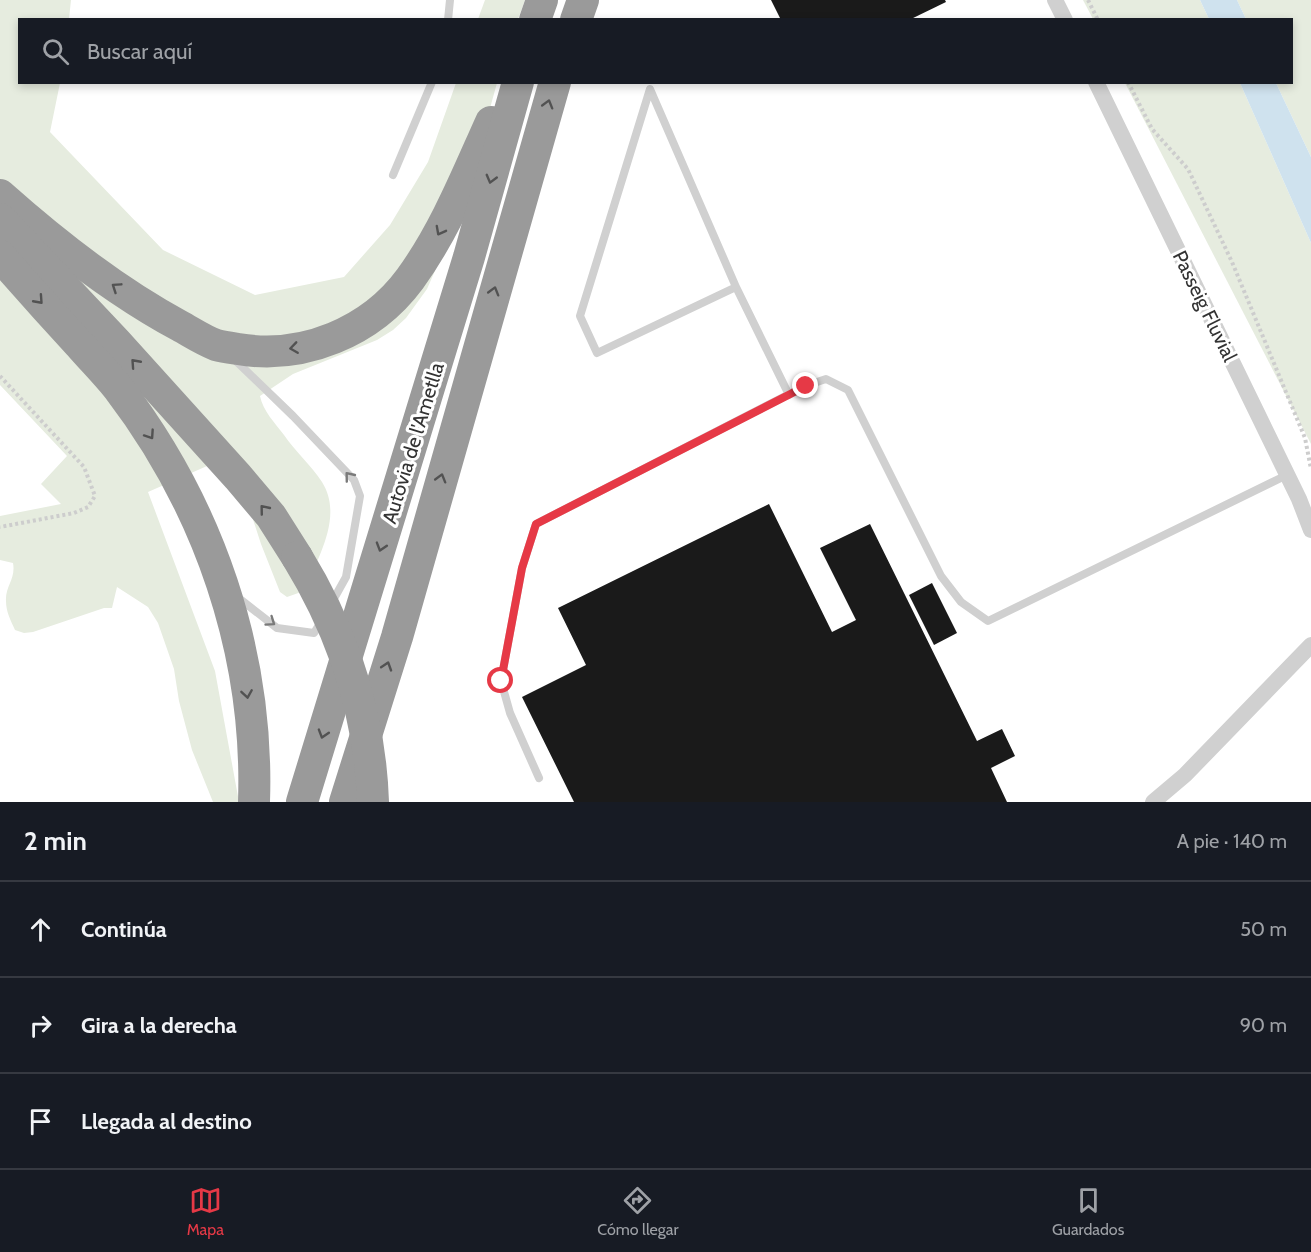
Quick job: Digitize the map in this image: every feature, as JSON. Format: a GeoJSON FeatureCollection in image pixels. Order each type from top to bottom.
{"type":"FeatureCollection","features":[{"type":"Feature","properties":{"kind":"highway"},"geometry":{"type":"LineString","coordinates":[[537,18],[542,0]]}},
{"type":"Feature","properties":{"kind":"highway"},"geometry":{"type":"LineString","coordinates":[[577,18],[583,0]]}},
{"type":"Feature","properties":{"kind":"highway"},"geometry":{"type":"LineString","coordinates":[[0,195],[101,277],[150,310],[216,345],[255,352],[298,349],[341,336],[368,320],[409,280],[437,237],[507,84]]}},
{"type":"Feature","properties":{"kind":"highway","name":"Autovia de l'Ametlla"},"geometry":{"type":"LineString","coordinates":[[302,802],[466,269],[517,84]]}},
{"type":"Feature","properties":{"kind":"highway","name":"Autovia de l'Ametlla"},"geometry":{"type":"LineString","coordinates":[[345,802],[397,637],[554,84]]}},
{"type":"Feature","properties":{"kind":"highway"},"geometry":{"type":"LineString","coordinates":[[0,219],[116,342],[271,516],[312,582],[332,622],[354,682],[370,752],[373,802]]}},
{"type":"Feature","properties":{"kind":"highway"},"geometry":{"type":"LineString","coordinates":[[0,256],[117,387],[153,438],[186,496],[207,541],[235,624],[251,717],[254,802]]}},
{"type":"Feature","properties":{"kind":"street"},"geometry":{"type":"LineString","coordinates":[[1055,0],[1064,18]]}},
{"type":"Feature","properties":{"kind":"street","name":"Passeig Fluvial"},"geometry":{"type":"LineString","coordinates":[[1097,84],[1287,475],[1305,496],[1311,530]]}},
{"type":"Feature","properties":{"kind":"street"},"geometry":{"type":"LineString","coordinates":[[1153,802],[1185,776],[1311,645]]}},
{"type":"Feature","properties":{"kind":"lane"},"geometry":{"type":"LineString","coordinates":[[448,18],[450,0]]}},
{"type":"Feature","properties":{"kind":"lane"},"geometry":{"type":"LineString","coordinates":[[393,175],[431,84]]}},
{"type":"Feature","properties":{"kind":"lane"},"geometry":{"type":"LineString","coordinates":[[736,287],[597,353],[580,316],[650,89],[736,287],[789,395]]}},
{"type":"Feature","properties":{"kind":"lane"},"geometry":{"type":"LineString","coordinates":[[216,345],[239,363],[293,416],[354,480],[360,496],[346,577],[314,633],[277,628],[224,587]]}},
{"type":"Feature","properties":{"kind":"lane"},"geometry":{"type":"LineString","coordinates":[[539,778],[510,713],[501,681],[522,568],[536,524],[789,395],[826,379],[848,390],[941,576],[962,602],[988,621],[1287,475]]}},
{"type":"Feature","properties":{"kind":"path"},"geometry":{"type":"LineString","coordinates":[[1088,0],[1097,18]]}},
{"type":"Feature","properties":{"kind":"path"},"geometry":{"type":"LineString","coordinates":[[1129,84],[1152,129],[1188,169],[1232,262],[1311,450]]}},
{"type":"Feature","properties":{"kind":"path"},"geometry":{"type":"LineString","coordinates":[[0,376],[84,467],[95,496],[88,507],[74,513],[0,527]]}},
{"type":"Feature","properties":{"kind":"path"},"geometry":{"type":"LineString","coordinates":[[1305,438],[1310,468]]}},
{"type":"Feature","properties":{"kind":"shaded area"},"geometry":{"type":"Polygon","coordinates":[[[0,0],[71,0],[69,18],[18,18],[18,84],[60,84],[50,132],[163,250],[255,295],[344,277],[390,225],[428,162],[456,84],[497,84],[462,209],[427,289],[406,318],[377,340],[293,374],[260,396],[270,417],[318,476],[328,495],[330,509],[326,538],[304,591],[287,597],[280,592],[261,544],[232,455],[148,492],[215,671],[239,802],[213,802],[192,750],[179,701],[174,669],[158,623],[148,607],[117,587],[112,608],[104,608],[33,632],[24,633],[15,630],[6,605],[7,591],[14,569],[13,563],[0,560],[0,516],[61,504],[41,484],[67,456],[0,385],[0,0]]]}},
{"type":"Feature","properties":{"kind":"shaded area"},"geometry":{"type":"Polygon","coordinates":[[[485,0],[525,0],[518,18],[478,18],[485,0]]]}},
{"type":"Feature","properties":{"kind":"shaded area"},"geometry":{"type":"Polygon","coordinates":[[[1083,0],[1200,0],[1209,18],[1092,18],[1083,0]]]}},
{"type":"Feature","properties":{"kind":"shaded area"},"geometry":{"type":"Polygon","coordinates":[[[1237,0],[1311,0],[1311,157],[1276,84],[1293,84],[1293,18],[1246,18],[1237,0]]]}},
{"type":"Feature","properties":{"kind":"shaded area"},"geometry":{"type":"Polygon","coordinates":[[[1126,84],[1240,84],[1311,243],[1311,444],[1126,84]]]}},
{"type":"Feature","properties":{"kind":"water"},"geometry":{"type":"Polygon","coordinates":[[[1200,0],[1237,0],[1246,18],[1209,18],[1200,0]]]}},
{"type":"Feature","properties":{"kind":"water"},"geometry":{"type":"Polygon","coordinates":[[[1240,84],[1276,84],[1311,157],[1311,243],[1240,84]]]}},
{"type":"Feature","properties":{"kind":"building"},"geometry":{"type":"Polygon","coordinates":[[[771,0],[945,0],[946,2],[913,18],[780,18],[771,0]]]}},
{"type":"Feature","properties":{"kind":"building"},"geometry":{"type":"Polygon","coordinates":[[[769,504],[832,632],[856,620],[820,548],[870,524],[977,741],[1002,729],[1015,756],[991,768],[1007,802],[574,802],[522,697],[586,665],[558,608],[769,504]]]}},
{"type":"Feature","properties":{"kind":"building"},"geometry":{"type":"Polygon","coordinates":[[[932,583],[957,633],[934,645],[909,595],[932,583]]]}},
{"type":"Feature","properties":{"kind":"route"},"geometry":{"type":"LineString","coordinates":[[501,681],[522,568],[536,524],[806,386]]}}]}
